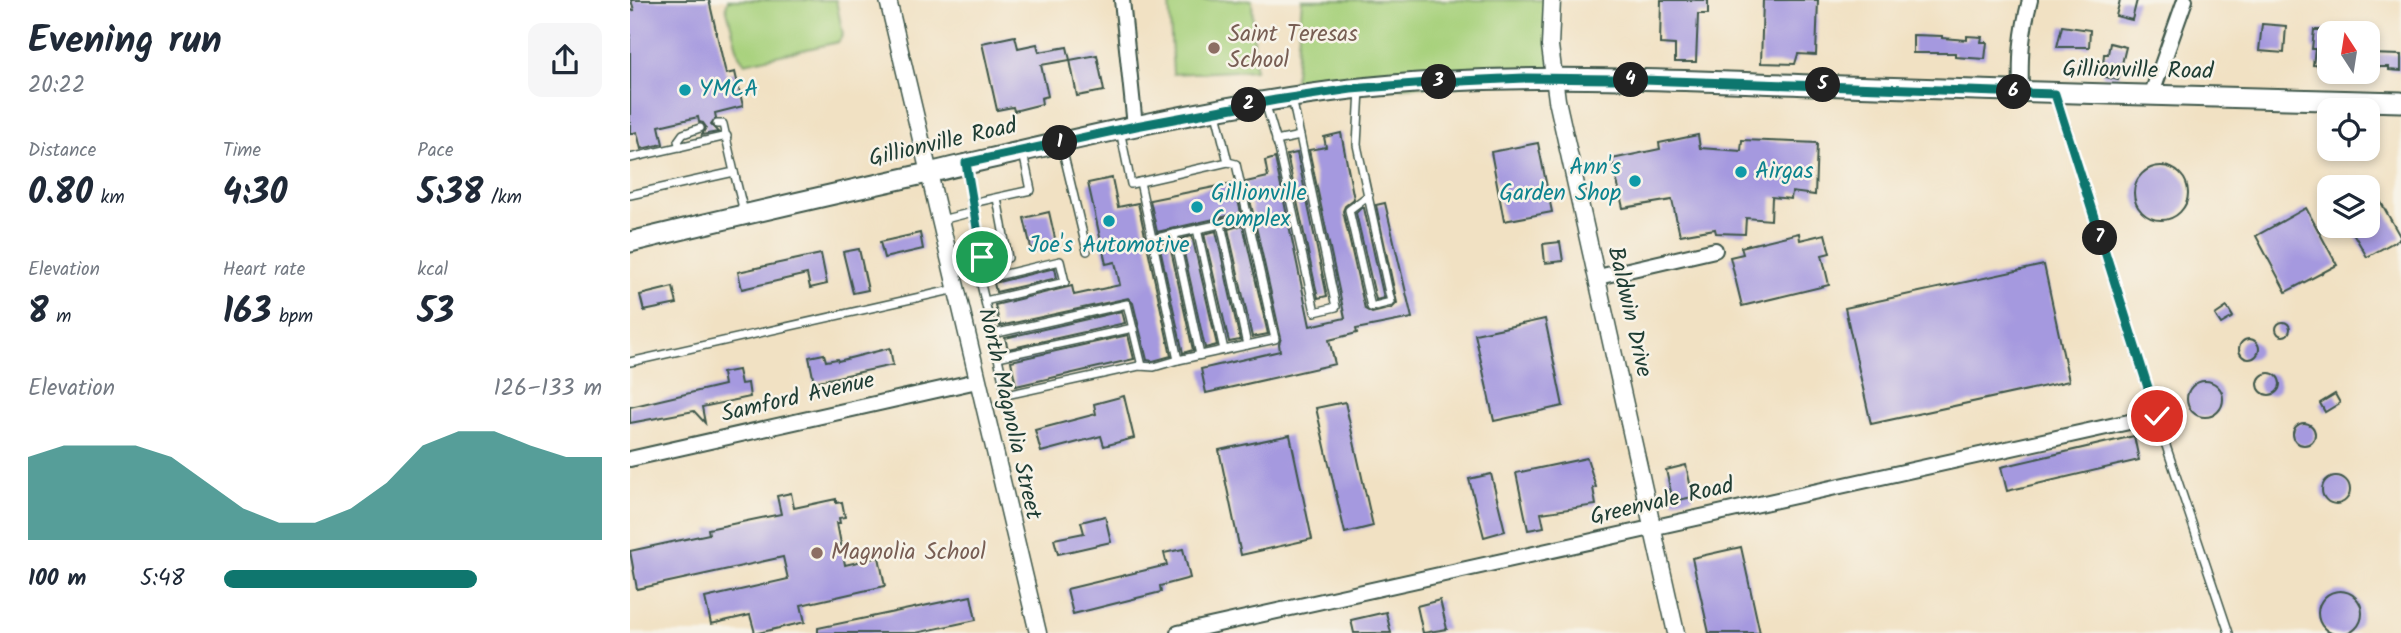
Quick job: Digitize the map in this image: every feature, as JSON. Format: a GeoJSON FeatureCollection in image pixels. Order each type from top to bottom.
{"type":"FeatureCollection","features":[{"type":"Feature","properties":{"kind":"main road","name":"Gillionville Road"},"geometry":{"type":"LineString","coordinates":[[630,242],[1061,142],[1292,97],[1360,88],[1553,78],[2401,102]]}},
{"type":"Feature","properties":{"kind":"street","name":"North Magnolia Street"},"geometry":{"type":"LineString","coordinates":[[888,0],[1038,633]]}},
{"type":"Feature","properties":{"kind":"street"},"geometry":{"type":"LineString","coordinates":[[1122,0],[1128,128]]}},
{"type":"Feature","properties":{"kind":"street","name":"Baldwin Drive"},"geometry":{"type":"LineString","coordinates":[[1552,0],[1550,46],[1553,78],[1676,633]]}},
{"type":"Feature","properties":{"kind":"street"},"geometry":{"type":"LineString","coordinates":[[2021,92],[2019,52],[2030,0]]}},
{"type":"Feature","properties":{"kind":"street"},"geometry":{"type":"LineString","coordinates":[[2151,96],[2185,0]]}},
{"type":"Feature","properties":{"kind":"street"},"geometry":{"type":"LineString","coordinates":[[1598,277],[1715,250]]}},
{"type":"Feature","properties":{"kind":"street","name":"Samford Avenue"},"geometry":{"type":"LineString","coordinates":[[630,459],[977,381]]}},
{"type":"Feature","properties":{"kind":"street","name":"Greenvale Road"},"geometry":{"type":"LineString","coordinates":[[1178,633],[2157,416]]}},
{"type":"Feature","properties":{"kind":"lane"},"geometry":{"type":"LineString","coordinates":[[1360,88],[1357,145],[1369,195],[1391,302],[1371,307],[1349,210],[1369,195]]}},
{"type":"Feature","properties":{"kind":"lane"},"geometry":{"type":"LineString","coordinates":[[2055,94],[2229,633]]}},
{"type":"Feature","properties":{"kind":"lane"},"geometry":{"type":"LineString","coordinates":[[1265,102],[1315,312],[1336,307],[1292,97]]}},
{"type":"Feature","properties":{"kind":"lane"},"geometry":{"type":"LineString","coordinates":[[1216,111],[1228,162]]}},
{"type":"Feature","properties":{"kind":"lane"},"geometry":{"type":"LineString","coordinates":[[717,124],[723,124],[727,136],[745,214]]}},
{"type":"Feature","properties":{"kind":"lane"},"geometry":{"type":"LineString","coordinates":[[680,147],[678,141],[683,134],[700,128]]}},
{"type":"Feature","properties":{"kind":"lane"},"geometry":{"type":"LineString","coordinates":[[985,301],[1065,282],[1060,261],[980,279],[1006,395],[1142,366],[1154,367],[1275,339],[1236,164],[1228,162],[1131,184],[1128,128]]}},
{"type":"Feature","properties":{"kind":"lane"},"geometry":{"type":"LineString","coordinates":[[630,158],[727,136]]}},
{"type":"Feature","properties":{"kind":"lane"},"geometry":{"type":"LineString","coordinates":[[1276,141],[1300,136]]}},
{"type":"Feature","properties":{"kind":"lane"},"geometry":{"type":"LineString","coordinates":[[1061,142],[1087,251]]}},
{"type":"Feature","properties":{"kind":"lane"},"geometry":{"type":"LineString","coordinates":[[972,203],[1031,190],[1023,151]]}},
{"type":"Feature","properties":{"kind":"lane"},"geometry":{"type":"LineString","coordinates":[[951,264],[983,254],[973,212],[966,163]]}},
{"type":"Feature","properties":{"kind":"lane"},"geometry":{"type":"LineString","coordinates":[[630,195],[734,172]]}},
{"type":"Feature","properties":{"kind":"lane"},"geometry":{"type":"LineString","coordinates":[[1140,182],[1178,360]]}},
{"type":"Feature","properties":{"kind":"lane"},"geometry":{"type":"LineString","coordinates":[[997,198],[1002,227],[1001,244],[1008,258],[1000,260]]}},
{"type":"Feature","properties":{"kind":"lane"},"geometry":{"type":"LineString","coordinates":[[941,220],[973,212]]}},
{"type":"Feature","properties":{"kind":"lane"},"geometry":{"type":"LineString","coordinates":[[1152,239],[1248,218]]}},
{"type":"Feature","properties":{"kind":"lane"},"geometry":{"type":"LineString","coordinates":[[1221,224],[1247,345]]}},
{"type":"Feature","properties":{"kind":"lane"},"geometry":{"type":"LineString","coordinates":[[993,229],[1002,227]]}},
{"type":"Feature","properties":{"kind":"lane"},"geometry":{"type":"LineString","coordinates":[[1197,229],[1224,350]]}},
{"type":"Feature","properties":{"kind":"lane"},"geometry":{"type":"LineString","coordinates":[[1174,234],[1200,355]]}},
{"type":"Feature","properties":{"kind":"lane"},"geometry":{"type":"LineString","coordinates":[[630,362],[956,289]]}},
{"type":"Feature","properties":{"kind":"lane"},"geometry":{"type":"LineString","coordinates":[[993,334],[1127,304],[1142,366]]}},
{"type":"Feature","properties":{"kind":"lane"},"geometry":{"type":"LineString","coordinates":[[998,357],[1133,328]]}},
{"type":"Feature","properties":{"kind":"green space"},"geometry":{"type":"Polygon","coordinates":[[[728,0],[836,0],[843,35],[838,42],[745,63],[739,55],[726,7],[728,0]]]}},
{"type":"Feature","properties":{"kind":"green space"},"geometry":{"type":"Polygon","coordinates":[[[1169,0],[1252,0],[1255,70],[1173,74],[1169,0]]]}},
{"type":"Feature","properties":{"kind":"green space"},"geometry":{"type":"Polygon","coordinates":[[[1302,0],[1551,0],[1552,77],[1293,95],[1302,0]]]}},
{"type":"Feature","properties":{"kind":"building","name":"YMCA"},"geometry":{"type":"Polygon","coordinates":[[[631,0],[709,0],[726,74],[735,72],[743,106],[715,113],[716,118],[711,125],[718,132],[702,135],[706,127],[699,122],[698,117],[659,126],[663,144],[641,149],[637,132],[630,134],[630,11],[634,10],[631,0]]]}},
{"type":"Feature","properties":{"kind":"building"},"geometry":{"type":"Polygon","coordinates":[[[1661,0],[1708,0],[1708,14],[1698,14],[1696,62],[1675,62],[1675,45],[1660,44],[1661,0]]]}},
{"type":"Feature","properties":{"kind":"building"},"geometry":{"type":"Polygon","coordinates":[[[1763,0],[1818,0],[1816,55],[1798,54],[1795,64],[1761,63],[1763,0]]]}},
{"type":"Feature","properties":{"kind":"building"},"geometry":{"type":"Polygon","coordinates":[[[2120,0],[2137,0],[2132,20],[2116,16],[2120,0]]]}},
{"type":"Feature","properties":{"kind":"building"},"geometry":{"type":"Polygon","coordinates":[[[2262,24],[2286,26],[2284,53],[2259,51],[2262,24]]]}},
{"type":"Feature","properties":{"kind":"building"},"geometry":{"type":"Polygon","coordinates":[[[2062,26],[2090,30],[2089,47],[2057,47],[2062,26]]]}},
{"type":"Feature","properties":{"kind":"building"},"geometry":{"type":"Polygon","coordinates":[[[2314,30],[2317,30],[2317,65],[2313,65],[2315,49],[2312,49],[2314,30]]]}},
{"type":"Feature","properties":{"kind":"building"},"geometry":{"type":"Polygon","coordinates":[[[1913,35],[1967,40],[1967,36],[1982,37],[1981,42],[1987,42],[1985,59],[1955,57],[1955,53],[1913,53],[1913,35]]]}},
{"type":"Feature","properties":{"kind":"building"},"geometry":{"type":"Polygon","coordinates":[[[1015,36],[1018,48],[1037,44],[1039,52],[1067,47],[1070,60],[1041,65],[1048,96],[1041,98],[1042,104],[1014,111],[1013,107],[997,110],[982,43],[1015,36]]]}},
{"type":"Feature","properties":{"kind":"building"},"geometry":{"type":"Polygon","coordinates":[[[2110,43],[2126,47],[2118,80],[2102,76],[2104,54],[2108,54],[2110,43]]]}},
{"type":"Feature","properties":{"kind":"building"},"geometry":{"type":"Polygon","coordinates":[[[2380,54],[2401,55],[2401,71],[2389,70],[2389,67],[2380,67],[2380,54]]]}},
{"type":"Feature","properties":{"kind":"building"},"geometry":{"type":"Polygon","coordinates":[[[1097,55],[1104,91],[1077,96],[1070,60],[1097,55]]]}},
{"type":"Feature","properties":{"kind":"building"},"geometry":{"type":"Polygon","coordinates":[[[1341,133],[1354,199],[1343,211],[1365,309],[1372,313],[1392,308],[1397,303],[1376,205],[1385,203],[1412,318],[1356,329],[1357,333],[1329,340],[1335,364],[1206,393],[1201,369],[1280,351],[1281,338],[1246,182],[1268,177],[1265,161],[1275,158],[1310,326],[1345,318],[1309,150],[1326,147],[1324,137],[1341,133]]]}},
{"type":"Feature","properties":{"kind":"building","name":"Airgas"},"geometry":{"type":"Polygon","coordinates":[[[1698,135],[1700,148],[1741,151],[1742,140],[1817,143],[1815,195],[1792,192],[1791,199],[1772,197],[1771,220],[1746,218],[1745,234],[1716,233],[1715,229],[1680,235],[1672,200],[1623,208],[1612,159],[1660,149],[1659,143],[1698,135]]]}},
{"type":"Feature","properties":{"kind":"building"},"geometry":{"type":"Polygon","coordinates":[[[1538,143],[1552,212],[1504,221],[1491,152],[1538,143]]]}},
{"type":"Feature","properties":{"kind":"building"},"geometry":{"type":"Polygon","coordinates":[[[1297,153],[1327,296],[1318,298],[1287,155],[1297,153]]]}},
{"type":"Feature","properties":{"kind":"building"},"geometry":{"type":"Polygon","coordinates":[[[2161,166],[2180,174],[2188,193],[2180,212],[2161,220],[2142,212],[2134,193],[2142,174],[2161,166]]]}},
{"type":"Feature","properties":{"kind":"building"},"geometry":{"type":"Polygon","coordinates":[[[1112,178],[1118,207],[1138,203],[1171,356],[1153,361],[1147,360],[1133,303],[1128,298],[1000,326],[995,305],[1072,286],[1074,295],[1120,285],[1115,262],[1106,264],[1088,183],[1112,178]]]}},
{"type":"Feature","properties":{"kind":"building","name":"Gillionville Complex"},"geometry":{"type":"Polygon","coordinates":[[[1234,183],[1241,213],[1157,232],[1150,200],[1234,183]]]}},
{"type":"Feature","properties":{"kind":"building"},"geometry":{"type":"Polygon","coordinates":[[[2380,201],[2401,238],[2367,257],[2356,238],[2380,238],[2380,201]]]}},
{"type":"Feature","properties":{"kind":"building"},"geometry":{"type":"Polygon","coordinates":[[[1364,208],[1384,298],[1376,300],[1356,213],[1364,208]]]}},
{"type":"Feature","properties":{"kind":"building"},"geometry":{"type":"Polygon","coordinates":[[[2306,208],[2317,228],[2317,238],[2322,238],[2337,265],[2286,292],[2256,236],[2306,208]]]}},
{"type":"Feature","properties":{"kind":"building"},"geometry":{"type":"Polygon","coordinates":[[[1049,212],[1057,247],[1032,252],[1024,218],[1049,212]]]}},
{"type":"Feature","properties":{"kind":"building"},"geometry":{"type":"Polygon","coordinates":[[[1243,225],[1268,334],[1252,337],[1228,229],[1243,225]]]}},
{"type":"Feature","properties":{"kind":"building"},"geometry":{"type":"Polygon","coordinates":[[[1216,231],[1240,340],[1229,342],[1204,234],[1216,231]]]}},
{"type":"Feature","properties":{"kind":"building"},"geometry":{"type":"Polygon","coordinates":[[[920,233],[923,249],[884,258],[880,242],[920,233]]]}},
{"type":"Feature","properties":{"kind":"building"},"geometry":{"type":"Polygon","coordinates":[[[1799,233],[1800,240],[1825,234],[1830,253],[1822,255],[1829,285],[1742,306],[1730,257],[1743,254],[1741,247],[1799,233]]]}},
{"type":"Feature","properties":{"kind":"building"},"geometry":{"type":"Polygon","coordinates":[[[1192,236],[1217,345],[1205,348],[1181,239],[1192,236]]]}},
{"type":"Feature","properties":{"kind":"building"},"geometry":{"type":"Polygon","coordinates":[[[1169,241],[1193,350],[1183,353],[1159,244],[1169,241]]]}},
{"type":"Feature","properties":{"kind":"building"},"geometry":{"type":"Polygon","coordinates":[[[1560,242],[1563,261],[1545,263],[1543,244],[1560,242]]]}},
{"type":"Feature","properties":{"kind":"building"},"geometry":{"type":"Polygon","coordinates":[[[859,249],[868,290],[853,293],[843,252],[859,249]]]}},
{"type":"Feature","properties":{"kind":"building"},"geometry":{"type":"Polygon","coordinates":[[[821,254],[827,284],[810,288],[807,274],[742,289],[738,272],[821,254]]]}},
{"type":"Feature","properties":{"kind":"building"},"geometry":{"type":"Polygon","coordinates":[[[2044,265],[2069,381],[1871,424],[1845,308],[2044,265]]]}},
{"type":"Feature","properties":{"kind":"building"},"geometry":{"type":"Polygon","coordinates":[[[1055,268],[1057,278],[996,292],[994,283],[1055,268]]]}},
{"type":"Feature","properties":{"kind":"building"},"geometry":{"type":"Polygon","coordinates":[[[673,287],[677,304],[644,311],[640,295],[673,287]]]}},
{"type":"Feature","properties":{"kind":"building"},"geometry":{"type":"Polygon","coordinates":[[[2227,307],[2233,317],[2221,324],[2215,315],[2227,307]]]}},
{"type":"Feature","properties":{"kind":"building"},"geometry":{"type":"Polygon","coordinates":[[[1122,311],[1125,323],[1008,349],[1005,338],[1122,311]]]}},
{"type":"Feature","properties":{"kind":"building"},"geometry":{"type":"Polygon","coordinates":[[[1545,319],[1563,406],[1494,421],[1475,334],[1545,319]]]}},
{"type":"Feature","properties":{"kind":"building"},"geometry":{"type":"Polygon","coordinates":[[[2280,322],[2286,322],[2290,329],[2286,336],[2280,336],[2276,332],[2276,326],[2280,322]]]}},
{"type":"Feature","properties":{"kind":"building"},"geometry":{"type":"Polygon","coordinates":[[[1128,335],[1134,359],[1016,386],[1011,361],[1128,335]]]}},
{"type":"Feature","properties":{"kind":"building"},"geometry":{"type":"Polygon","coordinates":[[[2249,339],[2256,342],[2259,349],[2256,356],[2249,359],[2242,356],[2239,349],[2242,342],[2249,339]]]}},
{"type":"Feature","properties":{"kind":"building"},"geometry":{"type":"Polygon","coordinates":[[[890,348],[893,365],[814,382],[809,357],[824,354],[826,361],[838,361],[890,348]]]}},
{"type":"Feature","properties":{"kind":"building"},"geometry":{"type":"Polygon","coordinates":[[[738,370],[741,384],[748,383],[750,397],[702,407],[705,423],[694,411],[630,423],[630,407],[724,385],[722,373],[738,370]]]}},
{"type":"Feature","properties":{"kind":"building"},"geometry":{"type":"Polygon","coordinates":[[[2269,373],[2277,376],[2280,384],[2277,392],[2269,395],[2261,392],[2258,384],[2261,376],[2269,373]]]}},
{"type":"Feature","properties":{"kind":"building"},"geometry":{"type":"Polygon","coordinates":[[[2205,381],[2217,387],[2223,399],[2217,411],[2205,417],[2193,411],[2187,399],[2193,387],[2205,381]]]}},
{"type":"Feature","properties":{"kind":"building"},"geometry":{"type":"Polygon","coordinates":[[[2335,394],[2340,403],[2325,412],[2320,403],[2335,394]]]}},
{"type":"Feature","properties":{"kind":"building"},"geometry":{"type":"Polygon","coordinates":[[[1124,396],[1134,438],[1104,446],[1101,436],[1041,452],[1035,430],[1096,414],[1094,404],[1124,396]]]}},
{"type":"Feature","properties":{"kind":"building"},"geometry":{"type":"Polygon","coordinates":[[[1345,402],[1373,526],[1345,533],[1316,408],[1345,402]]]}},
{"type":"Feature","properties":{"kind":"building"},"geometry":{"type":"Polygon","coordinates":[[[2304,423],[2312,426],[2315,434],[2312,442],[2304,445],[2296,442],[2293,434],[2296,426],[2304,423]]]}},
{"type":"Feature","properties":{"kind":"building"},"geometry":{"type":"Polygon","coordinates":[[[1290,435],[1312,539],[1241,555],[1219,450],[1290,435]]]}},
{"type":"Feature","properties":{"kind":"building"},"geometry":{"type":"Polygon","coordinates":[[[2134,436],[2139,460],[2007,491],[2001,467],[2134,436]]]}},
{"type":"Feature","properties":{"kind":"building"},"geometry":{"type":"Polygon","coordinates":[[[1587,458],[1596,487],[1593,488],[1596,505],[1541,513],[1544,527],[1528,530],[1516,473],[1587,458]]]}},
{"type":"Feature","properties":{"kind":"building"},"geometry":{"type":"Polygon","coordinates":[[[1686,465],[1693,497],[1673,501],[1666,470],[1686,465]]]}},
{"type":"Feature","properties":{"kind":"building"},"geometry":{"type":"Polygon","coordinates":[[[1491,474],[1505,531],[1484,537],[1469,479],[1491,474]]]}},
{"type":"Feature","properties":{"kind":"building"},"geometry":{"type":"Polygon","coordinates":[[[2336,476],[2346,480],[2350,490],[2346,500],[2336,504],[2326,500],[2322,490],[2326,480],[2336,476]]]}},
{"type":"Feature","properties":{"kind":"building"},"geometry":{"type":"Polygon","coordinates":[[[791,493],[794,508],[836,499],[836,503],[842,502],[845,517],[839,518],[840,523],[837,523],[845,565],[879,557],[885,586],[801,605],[805,622],[758,633],[755,633],[750,615],[711,624],[705,598],[788,579],[783,557],[637,589],[630,551],[709,534],[708,529],[781,514],[777,496],[791,493]]]}},
{"type":"Feature","properties":{"kind":"building"},"geometry":{"type":"Polygon","coordinates":[[[1105,516],[1111,542],[1058,554],[1054,539],[1084,533],[1081,522],[1105,516]]]}},
{"type":"Feature","properties":{"kind":"building"},"geometry":{"type":"Polygon","coordinates":[[[1741,547],[1760,633],[1709,633],[1692,558],[1741,547]]]}},
{"type":"Feature","properties":{"kind":"building"},"geometry":{"type":"Polygon","coordinates":[[[1183,549],[1190,578],[1160,586],[1161,592],[1073,614],[1067,589],[1167,565],[1164,553],[1183,549]]]}},
{"type":"Feature","properties":{"kind":"building"},"geometry":{"type":"Polygon","coordinates":[[[2332,593],[2348,593],[2360,605],[2360,621],[2348,633],[2332,633],[2320,621],[2320,605],[2332,593]]]}},
{"type":"Feature","properties":{"kind":"building"},"geometry":{"type":"Polygon","coordinates":[[[971,596],[976,620],[916,633],[818,633],[818,628],[971,596]]]}},
{"type":"Feature","properties":{"kind":"building"},"geometry":{"type":"Polygon","coordinates":[[[1440,600],[1447,629],[1423,633],[1417,606],[1440,600]]]}},
{"type":"Feature","properties":{"kind":"building"},"geometry":{"type":"Polygon","coordinates":[[[1386,612],[1391,633],[1354,633],[1351,620],[1386,612]]]}},
{"type":"Feature","properties":{"kind":"place","name":"Saint Teresas School"},"geometry":{"type":"Point","coordinates":[1214,48]}},
{"type":"Feature","properties":{"kind":"place","name":"YMCA"},"geometry":{"type":"Point","coordinates":[685,90]}},
{"type":"Feature","properties":{"kind":"place","name":"Airgas"},"geometry":{"type":"Point","coordinates":[1741,172]}},
{"type":"Feature","properties":{"kind":"place","name":"Ann's Garden Shop"},"geometry":{"type":"Point","coordinates":[1635,181]}},
{"type":"Feature","properties":{"kind":"place","name":"Gillionville Complex"},"geometry":{"type":"Point","coordinates":[1197,207]}},
{"type":"Feature","properties":{"kind":"place","name":"Joe's Automotive"},"geometry":{"type":"Point","coordinates":[1109,221]}},
{"type":"Feature","properties":{"kind":"place","name":"Magnolia School"},"geometry":{"type":"Point","coordinates":[817,553]}},
{"type":"Feature","properties":{"kind":"route"},"geometry":{"type":"LineString","coordinates":[[982,257],[966,163],[1136,126],[1276,100],[1360,88],[1524,78],[2055,94],[2157,416]]}}]}
